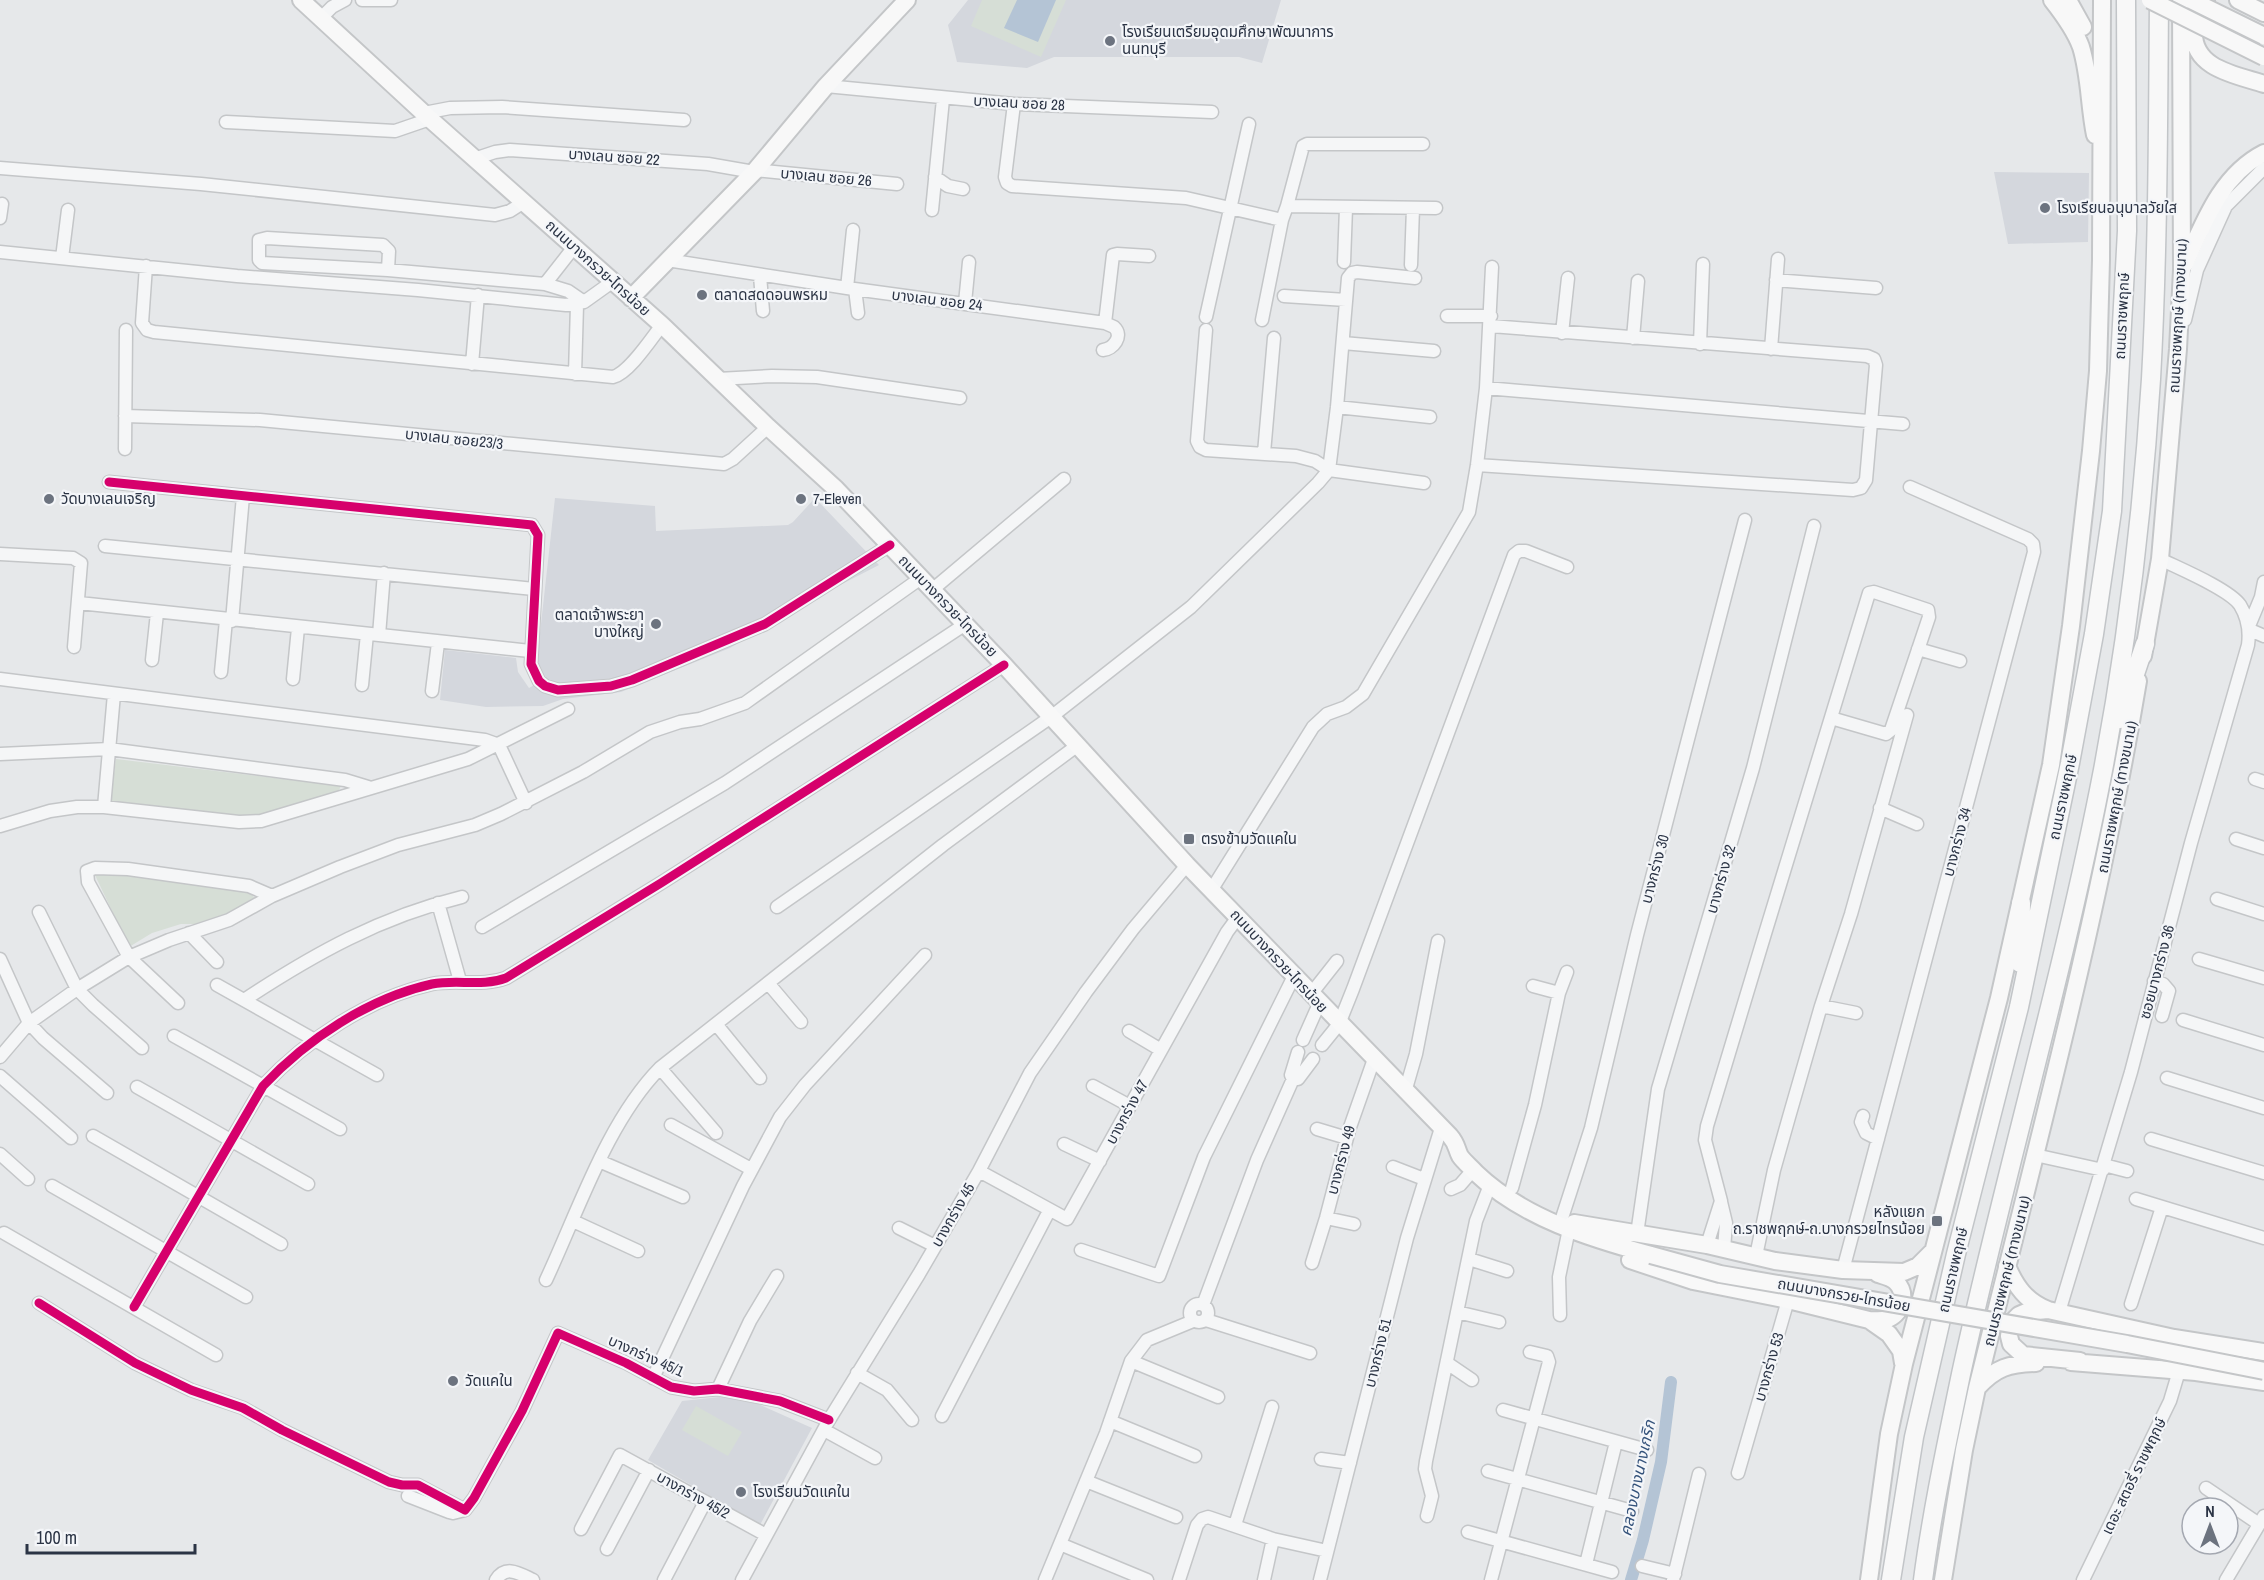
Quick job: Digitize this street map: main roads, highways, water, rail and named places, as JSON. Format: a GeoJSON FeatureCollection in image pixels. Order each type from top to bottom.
{"type":"FeatureCollection","features":[{"type":"Feature","properties":{"kind":"main road","name":"ถนนบางกรวย-ไทรน้อย"},"geometry":{"type":"LineString","coordinates":[[301,0],[474,159],[662,325],[836,489],[1004,665],[1187,865],[1457,1145],[1460,1156],[1490,1185],[1537,1214],[1720,1274],[2115,1342],[2264,1371]]}},
{"type":"Feature","properties":{"kind":"main road"},"geometry":{"type":"LineString","coordinates":[[631,297],[754,171],[826,87],[907,0]]}},
{"type":"Feature","properties":{"kind":"main road"},"geometry":{"type":"LineString","coordinates":[[2052,0],[2065,16],[2080,46],[2087,72],[2092,120],[2102,165]]}},
{"type":"Feature","properties":{"kind":"main road"},"geometry":{"type":"LineString","coordinates":[[2068,0],[2088,36],[2103,104]]}},
{"type":"Feature","properties":{"kind":"main road"},"geometry":{"type":"LineString","coordinates":[[1869,1580],[1889,1434],[1904,1364],[1999,998],[2051,765],[2071,626],[2091,451],[2098,360],[2103,104],[2102,0]]}},
{"type":"Feature","properties":{"kind":"main road","name":"ถนนราชพฤกษ์"},"geometry":{"type":"LineString","coordinates":[[1891,1580],[1920,1414],[1956,1254],[2019,1007],[2070,763],[2094,634],[2112,511],[2127,231],[2126,0]]}},
{"type":"Feature","properties":{"kind":"main road"},"geometry":{"type":"LineString","coordinates":[[2150,0],[2264,57]]}},
{"type":"Feature","properties":{"kind":"main road","name":"ถนนราชพฤกษ์"},"geometry":{"type":"LineString","coordinates":[[1924,1575],[1947,1441],[1985,1264],[2073,912],[2103,769],[2135,548],[2150,380],[2158,182],[2159,0]]}},
{"type":"Feature","properties":{"kind":"main road","name":"ถนนราชพฤกษ์ (ทางขนาน)"},"geometry":{"type":"LineString","coordinates":[[1943,1580],[1964,1450],[1977,1388],[2093,917],[2123,773],[2160,559],[2178,349],[2182,270],[2181,0]]}},
{"type":"Feature","properties":{"kind":"main road"},"geometry":{"type":"LineString","coordinates":[[2191,0],[2264,36]]}},
{"type":"Feature","properties":{"kind":"main road"},"geometry":{"type":"LineString","coordinates":[[2206,0],[2194,29],[2195,45],[2200,56],[2211,66],[2264,84]]}},
{"type":"Feature","properties":{"kind":"main road"},"geometry":{"type":"LineString","coordinates":[[2238,0],[2264,13]]}},
{"type":"Feature","properties":{"kind":"main road"},"geometry":{"type":"LineString","coordinates":[[2182,270],[2217,196],[2252,159],[2264,153]]}},
{"type":"Feature","properties":{"kind":"main road"},"geometry":{"type":"LineString","coordinates":[[2103,769],[2145,644]]}},
{"type":"Feature","properties":{"kind":"main road"},"geometry":{"type":"LineString","coordinates":[[2019,1007],[2021,903]]}},
{"type":"Feature","properties":{"kind":"main road","name":"ถนนบางกรวย-ไทรน้อย"},"geometry":{"type":"LineString","coordinates":[[1457,1145],[1468,1148],[1486,1167],[1512,1188],[1572,1226]]}},
{"type":"Feature","properties":{"kind":"main road"},"geometry":{"type":"LineString","coordinates":[[1572,1226],[1637,1234],[1707,1245],[1756,1256],[1868,1272],[1904,1272],[1918,1266],[1935,1247]]}},
{"type":"Feature","properties":{"kind":"main road"},"geometry":{"type":"LineString","coordinates":[[1572,1226],[1593,1243],[1625,1258],[1693,1281],[1788,1300],[1869,1320],[1890,1318],[1896,1314],[1902,1302],[1902,1293],[1897,1283],[1891,1278],[1868,1272]]}},
{"type":"Feature","properties":{"kind":"main road","name":"ถนนบางกรวย-ไทรน้อย"},"geometry":{"type":"LineString","coordinates":[[1651,1252],[1721,1268],[1989,1313],[2264,1365]]}},
{"type":"Feature","properties":{"kind":"main road"},"geometry":{"type":"LineString","coordinates":[[2007,1266],[2016,1287],[2037,1306],[2174,1338],[2264,1352]]}},
{"type":"Feature","properties":{"kind":"main road"},"geometry":{"type":"LineString","coordinates":[[2054,1311],[2026,1311],[2019,1314],[2008,1330],[2011,1344],[2016,1351],[2031,1357],[2179,1371],[2264,1382]]}},
{"type":"Feature","properties":{"kind":"main road"},"geometry":{"type":"LineString","coordinates":[[1869,1320],[1889,1334],[1901,1351],[1904,1364]]}},
{"type":"Feature","properties":{"kind":"main road"},"geometry":{"type":"LineString","coordinates":[[1977,1388],[1990,1373],[2013,1364],[2080,1361]]}},
{"type":"Feature","properties":{"kind":"water"},"geometry":{"type":"Polygon","coordinates":[[[1017,0],[1056,0],[1038,42],[1004,28],[1017,0]]]}},
{"type":"Feature","properties":{"kind":"waterway","name":"คลองบางนางเกริก"},"geometry":{"type":"LineString","coordinates":[[1631,1580],[1661,1462],[1671,1382]]}},
{"type":"Feature","properties":{"kind":"place","name":"โรงเรียนเตรียมอุดมศึกษาพัฒนาการ นนทบุรี"},"geometry":{"type":"Point","coordinates":[1110,41]}},
{"type":"Feature","properties":{"kind":"place","name":"โรงเรียนอนุบาลวัยใส"},"geometry":{"type":"Point","coordinates":[2045,208]}},
{"type":"Feature","properties":{"kind":"place","name":"ตลาดสดดอนพรหม"},"geometry":{"type":"Point","coordinates":[702,295]}},
{"type":"Feature","properties":{"kind":"place","name":"วัดบางเลนเจริญ"},"geometry":{"type":"Point","coordinates":[49,499]}},
{"type":"Feature","properties":{"kind":"place","name":"7-Eleven"},"geometry":{"type":"Point","coordinates":[801,499]}},
{"type":"Feature","properties":{"kind":"place","name":"ตลาดเจ้าพระยา บางใหญ่"},"geometry":{"type":"Point","coordinates":[656,624]}},
{"type":"Feature","properties":{"kind":"place","name":"ตรงข้ามวัดแคใน"},"geometry":{"type":"Point","coordinates":[1189,839]}},
{"type":"Feature","properties":{"kind":"place","name":"หลังแยก ถ.ราชพฤกษ์-ถ.บางกรวยไทรน้อย"},"geometry":{"type":"Point","coordinates":[1937,1221]}},
{"type":"Feature","properties":{"kind":"place","name":"วัดแคใน"},"geometry":{"type":"Point","coordinates":[453,1381]}},
{"type":"Feature","properties":{"kind":"place","name":"โรงเรียนวัดแคใน"},"geometry":{"type":"Point","coordinates":[741,1492]}}]}
